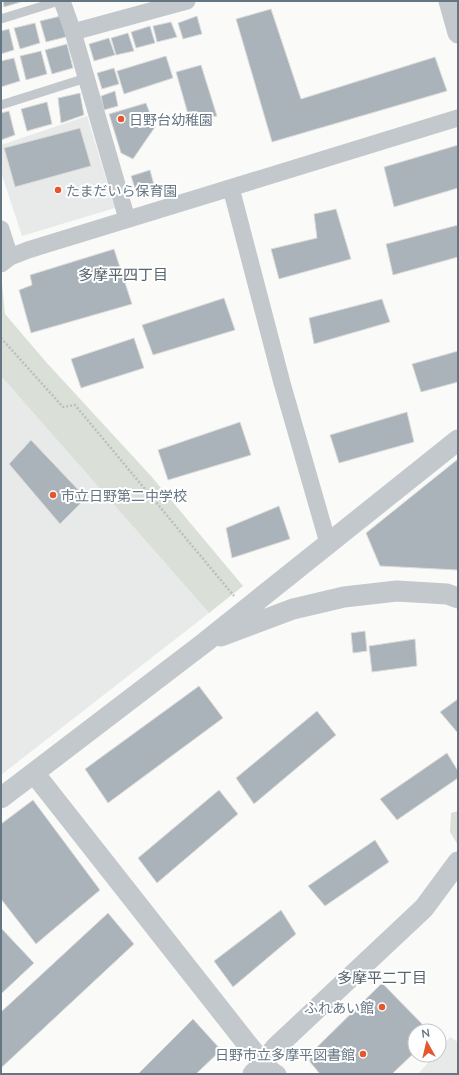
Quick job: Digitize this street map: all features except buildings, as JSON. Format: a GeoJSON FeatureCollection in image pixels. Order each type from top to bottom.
{"type":"FeatureCollection","features":[{"type":"Feature","properties":{"kind":"street"},"geometry":{"type":"LineString","coordinates":[[60,1],[73,32],[127,219]]}},
{"type":"Feature","properties":{"kind":"street"},"geometry":{"type":"LineString","coordinates":[[73,32],[187,1]]}},
{"type":"Feature","properties":{"kind":"street"},"geometry":{"type":"LineString","coordinates":[[448,1],[458,33]]}},
{"type":"Feature","properties":{"kind":"street"},"geometry":{"type":"LineString","coordinates":[[1,229],[5,261],[28,250],[458,118]]}},
{"type":"Feature","properties":{"kind":"street"},"geometry":{"type":"LineString","coordinates":[[230,188],[282,383],[328,543]]}},
{"type":"Feature","properties":{"kind":"street"},"geometry":{"type":"LineString","coordinates":[[1,798],[204,643],[458,440]]}},
{"type":"Feature","properties":{"kind":"street"},"geometry":{"type":"LineString","coordinates":[[281,581],[293,610]]}},
{"type":"Feature","properties":{"kind":"street"},"geometry":{"type":"LineString","coordinates":[[204,643],[293,610],[344,597],[398,591],[447,594],[458,598]]}},
{"type":"Feature","properties":{"kind":"street"},"geometry":{"type":"LineString","coordinates":[[34,772],[265,1071],[275,1048],[424,908],[458,862]]}},
{"type":"Feature","properties":{"kind":"lane"},"geometry":{"type":"LineString","coordinates":[[1,19],[60,1]]}},
{"type":"Feature","properties":{"kind":"lane"},"geometry":{"type":"LineString","coordinates":[[1,105],[86,78]]}},
{"type":"Feature","properties":{"kind":"path"},"geometry":{"type":"LineString","coordinates":[[1,338],[63,407],[75,405],[245,610]]}},
{"type":"Feature","properties":{"kind":"shaded area","name":"たまだいら保育園"},"geometry":{"type":"Polygon","coordinates":[[[87,116],[115,208],[22,236],[1,172],[1,145],[87,116]]]}},
{"type":"Feature","properties":{"kind":"shaded area"},"geometry":{"type":"Polygon","coordinates":[[[1,274],[5,314],[46,362],[151,476],[243,586],[209,613],[1,376],[1,274]]]}},
{"type":"Feature","properties":{"kind":"shaded area","name":"市立日野第二中学校"},"geometry":{"type":"Polygon","coordinates":[[[1,376],[209,613],[1,775],[1,376]]]}},
{"type":"Feature","properties":{"kind":"shaded area"},"geometry":{"type":"Polygon","coordinates":[[[458,811],[458,845],[450,832],[451,813],[458,811]]]}},
{"type":"Feature","properties":{"kind":"shaded area"},"geometry":{"type":"Polygon","coordinates":[[[450,1037],[458,1042],[458,1074],[418,1074],[428,1063],[447,1063],[447,1041],[450,1037]]]}},
{"type":"Feature","properties":{"kind":"place","name":"日野台幼稚園"},"geometry":{"type":"Point","coordinates":[121,119]}},
{"type":"Feature","properties":{"kind":"place","name":"たまだいら保育園"},"geometry":{"type":"Point","coordinates":[58,190]}},
{"type":"Feature","properties":{"kind":"place","name":"市立日野第二中学校"},"geometry":{"type":"Point","coordinates":[53,495]}},
{"type":"Feature","properties":{"kind":"place","name":"ふれあい館"},"geometry":{"type":"Point","coordinates":[382,1007]}},
{"type":"Feature","properties":{"kind":"place","name":"日野市立多摩平図書館"},"geometry":{"type":"Point","coordinates":[363,1054]}},
{"type":"Feature","properties":{"kind":"district","name":"多摩平四丁目"},"geometry":{"type":"Point","coordinates":[123,274]}},
{"type":"Feature","properties":{"kind":"district","name":"多摩平二丁目"},"geometry":{"type":"Point","coordinates":[382,977]}}]}
